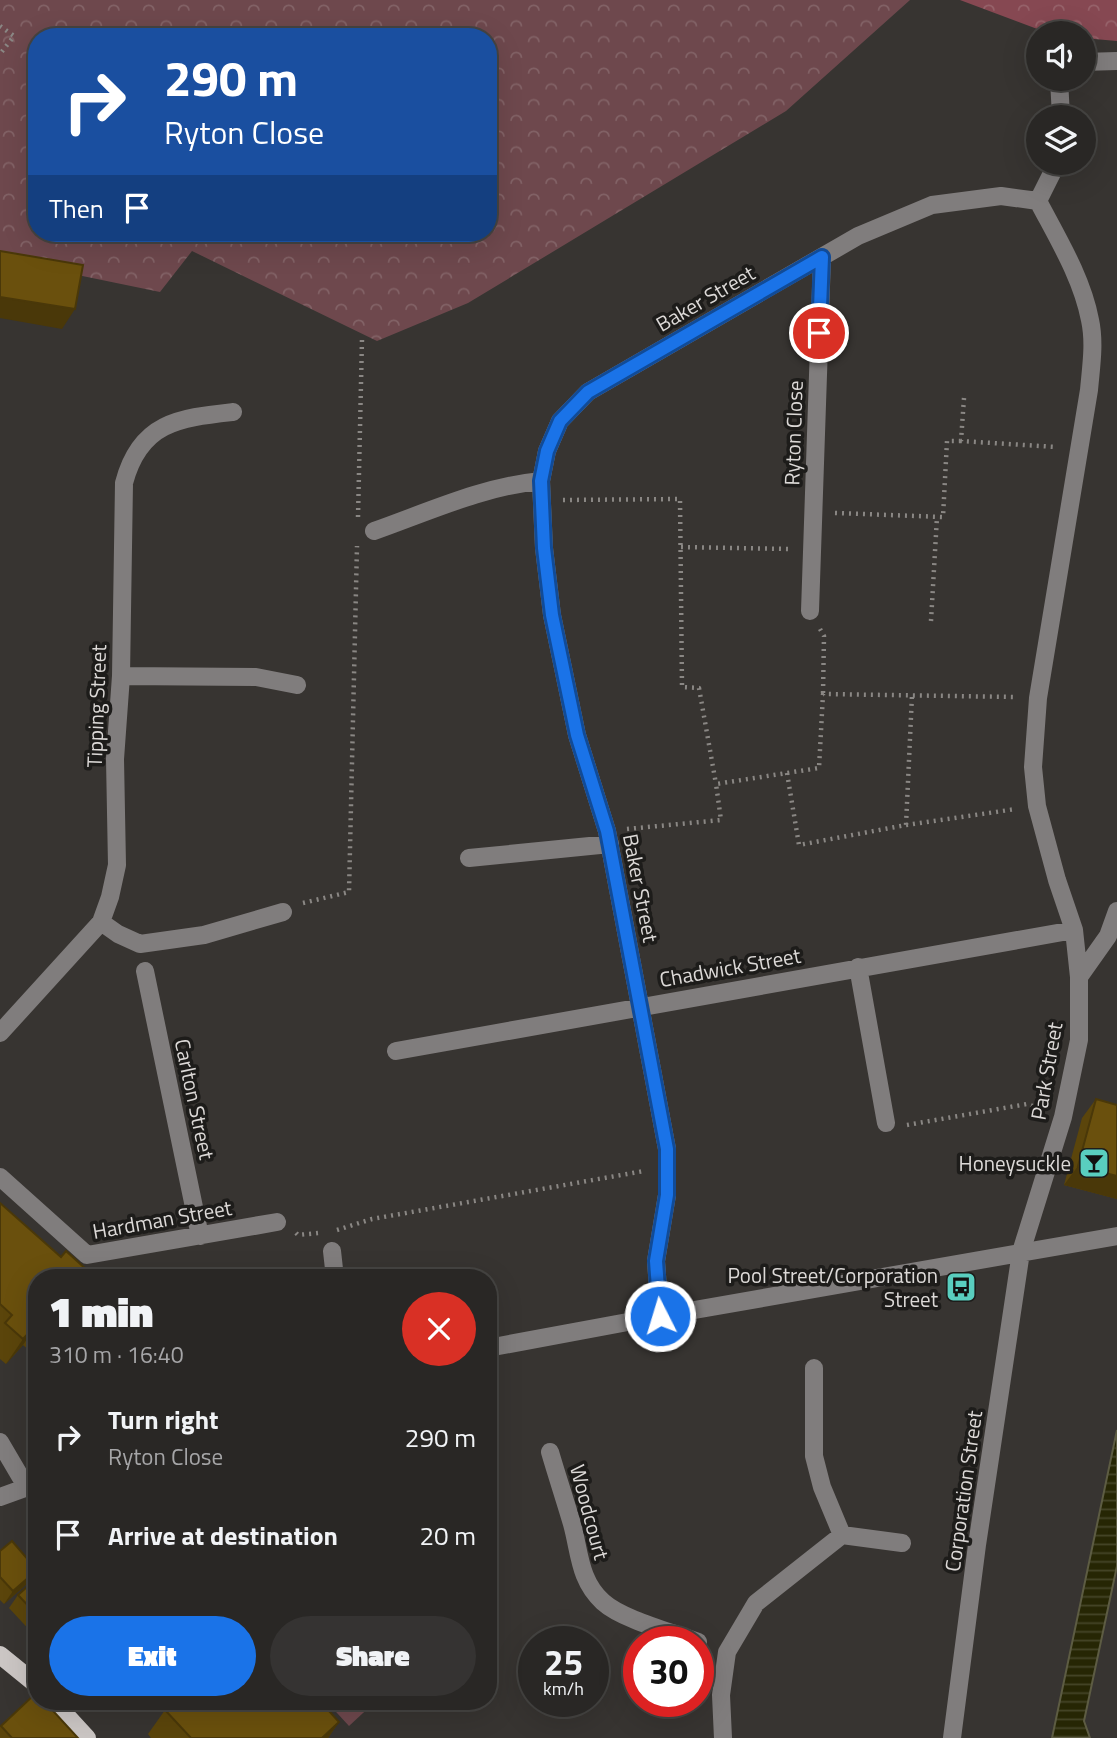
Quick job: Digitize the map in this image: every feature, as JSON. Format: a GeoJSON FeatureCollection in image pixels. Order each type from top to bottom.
{"type":"FeatureCollection","features":[{"type":"Feature","properties":{"kind":"main road"},"geometry":{"type":"LineString","coordinates":[[0,1655],[28,1678]]}},
{"type":"Feature","properties":{"kind":"main road"},"geometry":{"type":"LineString","coordinates":[[61,1710],[87,1738]]}},
{"type":"Feature","properties":{"kind":"street"},"geometry":{"type":"LineString","coordinates":[[1096,62],[1117,61]]}},
{"type":"Feature","properties":{"kind":"street"},"geometry":{"type":"LineString","coordinates":[[1051,175],[1038,201],[1072,266],[1090,320],[1093,352],[1038,698],[1033,767],[1037,806],[1074,930]]}},
{"type":"Feature","properties":{"kind":"street","name":"Baker Street"},"geometry":{"type":"LineString","coordinates":[[660,1316],[656,1261],[667,1195],[667,1149],[608,838],[577,735],[552,615],[541,481],[547,451],[560,421],[588,392],[858,236],[932,205],[1001,197],[1038,201]]}},
{"type":"Feature","properties":{"kind":"street","name":"Ryton Close"},"geometry":{"type":"LineString","coordinates":[[810,611],[822,257]]}},
{"type":"Feature","properties":{"kind":"street","name":"Tipping Street"},"geometry":{"type":"LineString","coordinates":[[0,1033],[101,922],[110,897],[117,864],[115,759],[121,676],[124,483],[128,466],[144,443],[164,425],[195,416],[233,412]]}},
{"type":"Feature","properties":{"kind":"street"},"geometry":{"type":"LineString","coordinates":[[366,531],[495,489],[541,481]]}},
{"type":"Feature","properties":{"kind":"street"},"geometry":{"type":"LineString","coordinates":[[121,676],[256,677],[296,685]]}},
{"type":"Feature","properties":{"kind":"street"},"geometry":{"type":"LineString","coordinates":[[469,858],[608,838]]}},
{"type":"Feature","properties":{"kind":"street"},"geometry":{"type":"LineString","coordinates":[[1079,977],[1108,936],[1117,911]]}},
{"type":"Feature","properties":{"kind":"street"},"geometry":{"type":"LineString","coordinates":[[101,922],[140,944],[204,935],[283,912]]}},
{"type":"Feature","properties":{"kind":"street","name":"Chadwick Street"},"geometry":{"type":"LineString","coordinates":[[396,1051],[1074,930]]}},
{"type":"Feature","properties":{"kind":"street","name":"Park Street"},"geometry":{"type":"LineString","coordinates":[[1021,1252],[1063,1117],[1079,1040],[1079,977],[1074,930]]}},
{"type":"Feature","properties":{"kind":"street"},"geometry":{"type":"LineString","coordinates":[[858,967],[886,1123]]}},
{"type":"Feature","properties":{"kind":"street","name":"Carlton Street"},"geometry":{"type":"LineString","coordinates":[[145,971],[200,1236]]}},
{"type":"Feature","properties":{"kind":"street","name":"Hardman Street"},"geometry":{"type":"LineString","coordinates":[[0,1177],[87,1255],[277,1222]]}},
{"type":"Feature","properties":{"kind":"street"},"geometry":{"type":"LineString","coordinates":[[497,1346],[1117,1236]]}},
{"type":"Feature","properties":{"kind":"street"},"geometry":{"type":"LineString","coordinates":[[332,1251],[334,1269]]}},
{"type":"Feature","properties":{"kind":"street","name":"Corporation Street"},"geometry":{"type":"LineString","coordinates":[[952,1738],[977,1545],[1021,1252]]}},
{"type":"Feature","properties":{"kind":"street"},"geometry":{"type":"LineString","coordinates":[[814,1368],[814,1456],[822,1487],[842,1535]]}},
{"type":"Feature","properties":{"kind":"street"},"geometry":{"type":"LineString","coordinates":[[0,1442],[28,1480]]}},
{"type":"Feature","properties":{"kind":"street","name":"Woodcourt"},"geometry":{"type":"LineString","coordinates":[[550,1452],[573,1527],[581,1571],[604,1603],[618,1612],[655,1626]]}},
{"type":"Feature","properties":{"kind":"street"},"geometry":{"type":"LineString","coordinates":[[0,1497],[28,1487]]}},
{"type":"Feature","properties":{"kind":"street"},"geometry":{"type":"LineString","coordinates":[[723,1738],[721,1695],[727,1652],[756,1603],[842,1535],[902,1543]]}},
{"type":"Feature","properties":{"kind":"street","name":"Woodcourt"},"geometry":{"type":"LineString","coordinates":[[714,1648],[727,1652]]}},
{"type":"Feature","properties":{"kind":"path"},"geometry":{"type":"LineString","coordinates":[[0,26],[14,36],[0,54]]}},
{"type":"Feature","properties":{"kind":"path"},"geometry":{"type":"LineString","coordinates":[[362,339],[366,531]]}},
{"type":"Feature","properties":{"kind":"path"},"geometry":{"type":"LineString","coordinates":[[961,442],[964,398]]}},
{"type":"Feature","properties":{"kind":"path"},"geometry":{"type":"LineString","coordinates":[[813,512],[943,517],[947,441],[1079,448]]}},
{"type":"Feature","properties":{"kind":"path"},"geometry":{"type":"LineString","coordinates":[[542,500],[680,499],[682,687],[699,688],[720,820],[608,838]]}},
{"type":"Feature","properties":{"kind":"path"},"geometry":{"type":"LineString","coordinates":[[932,621],[937,517]]}},
{"type":"Feature","properties":{"kind":"path"},"geometry":{"type":"LineString","coordinates":[[283,912],[308,900],[349,892],[358,545]]}},
{"type":"Feature","properties":{"kind":"path"},"geometry":{"type":"LineString","coordinates":[[681,547],[812,549]]}},
{"type":"Feature","properties":{"kind":"path"},"geometry":{"type":"LineString","coordinates":[[716,784],[819,768],[824,636],[810,611]]}},
{"type":"Feature","properties":{"kind":"path"},"geometry":{"type":"LineString","coordinates":[[823,694],[1038,698]]}},
{"type":"Feature","properties":{"kind":"path"},"geometry":{"type":"LineString","coordinates":[[906,825],[912,695]]}},
{"type":"Feature","properties":{"kind":"path"},"geometry":{"type":"LineString","coordinates":[[786,773],[799,845],[906,825],[1037,806]]}},
{"type":"Feature","properties":{"kind":"path"},"geometry":{"type":"LineString","coordinates":[[886,1123],[905,1125],[1027,1104],[1063,1117]]}},
{"type":"Feature","properties":{"kind":"path"},"geometry":{"type":"LineString","coordinates":[[277,1222],[298,1235],[332,1231],[372,1219],[667,1167]]}},
{"type":"Feature","properties":{"kind":"path"},"geometry":{"type":"LineString","coordinates":[[332,1231],[332,1251]]}},
{"type":"Feature","properties":{"kind":"green space"},"geometry":{"type":"Polygon","coordinates":[[[0,0],[910,0],[786,111],[468,303],[377,341],[192,251],[160,292],[0,259],[0,0]]]}},
{"type":"Feature","properties":{"kind":"green space"},"geometry":{"type":"Polygon","coordinates":[[[960,0],[1117,0],[1117,41],[1096,39],[1096,21],[1026,21],[1026,25],[960,0]]]}},
{"type":"Feature","properties":{"kind":"green space"},"geometry":{"type":"Polygon","coordinates":[[[334,1710],[366,1710],[349,1726],[334,1710]]]}},
{"type":"Feature","properties":{"kind":"shaded area"},"geometry":{"type":"Polygon","coordinates":[[[1117,1430],[1117,1566],[1084,1721],[1090,1738],[1052,1738],[1117,1430]]]}},
{"type":"Feature","properties":{"kind":"building"},"geometry":{"type":"Polygon","coordinates":[[[0,251],[83,265],[75,309],[0,297],[0,251]]]}},
{"type":"Feature","properties":{"kind":"building"},"geometry":{"type":"Polygon","coordinates":[[[1096,1099],[1117,1105],[1117,1176],[1078,1166],[1096,1099]]]}},
{"type":"Feature","properties":{"kind":"building"},"geometry":{"type":"Polygon","coordinates":[[[0,1203],[61,1257],[66,1251],[86,1269],[28,1269],[28,1334],[23,1339],[5,1323],[12,1315],[0,1304],[0,1203]]]}},
{"type":"Feature","properties":{"kind":"building"},"geometry":{"type":"Polygon","coordinates":[[[12,1541],[28,1560],[28,1578],[13,1591],[0,1577],[0,1551],[12,1541]]]}},
{"type":"Feature","properties":{"kind":"building"},"geometry":{"type":"Polygon","coordinates":[[[28,1586],[28,1606],[18,1595],[28,1586]]]}},
{"type":"Feature","properties":{"kind":"building"},"geometry":{"type":"Polygon","coordinates":[[[28,1701],[28,1710],[52,1710],[78,1738],[12,1738],[1,1726],[28,1701]]]}},
{"type":"Feature","properties":{"kind":"building"},"geometry":{"type":"Polygon","coordinates":[[[165,1710],[328,1710],[339,1722],[322,1738],[191,1738],[165,1710]]]}},
{"type":"Feature","properties":{"kind":"place","name":"Honeysuckle"},"geometry":{"type":"Point","coordinates":[1094,1163]}},
{"type":"Feature","properties":{"kind":"place","name":"Pool Street/Corporation Street"},"geometry":{"type":"Point","coordinates":[961,1287]}},
{"type":"Feature","properties":{"kind":"route"},"geometry":{"type":"LineString","coordinates":[[660,1316],[656,1261],[667,1195],[667,1149],[607,831],[577,735],[552,615],[544,548],[541,481],[547,451],[560,421],[588,392],[822,257],[819,333]]}}]}
